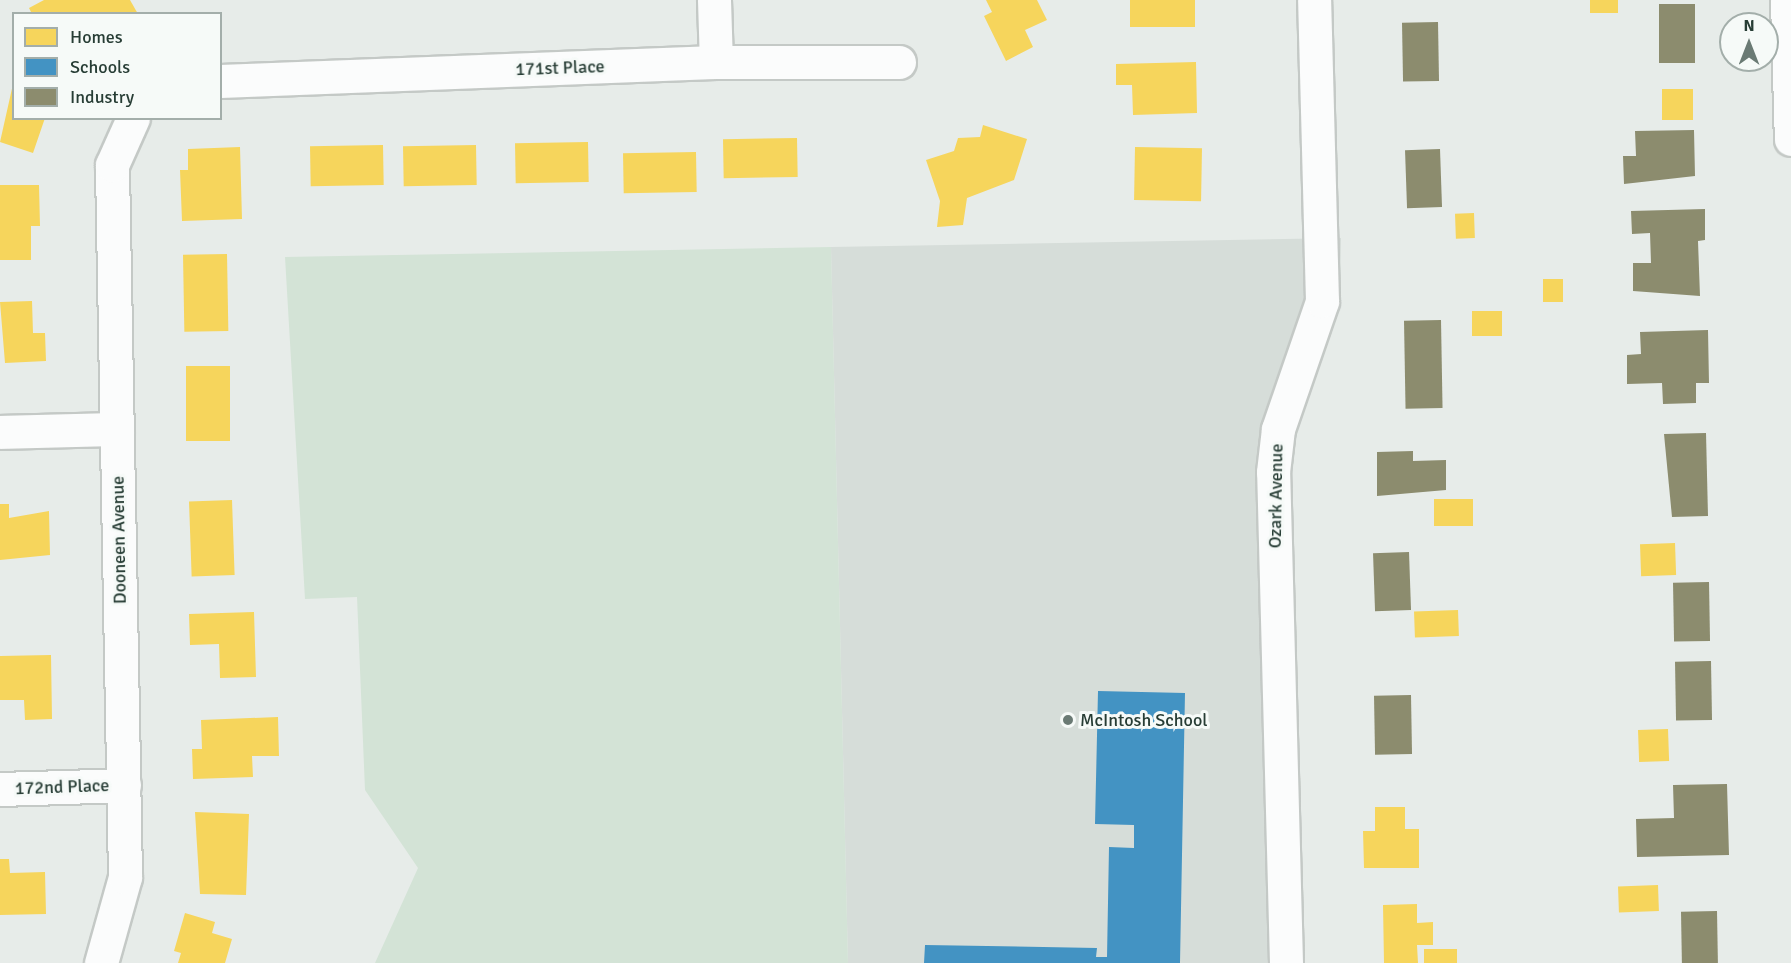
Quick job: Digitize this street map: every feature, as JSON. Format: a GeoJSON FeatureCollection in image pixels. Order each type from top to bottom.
{"type":"FeatureCollection","features":[{"type":"Feature","properties":{"kind":"street"},"geometry":{"type":"LineString","coordinates":[[714,0],[716,62]]}},
{"type":"Feature","properties":{"kind":"street","name":"Ozark Avenue"},"geometry":{"type":"LineString","coordinates":[[1286,963],[1273,472],[1278,429],[1322,301],[1314,0]]}},
{"type":"Feature","properties":{"kind":"street"},"geometry":{"type":"LineString","coordinates":[[1787,0],[1791,139]]}},
{"type":"Feature","properties":{"kind":"street","name":"171st Place"},"geometry":{"type":"LineString","coordinates":[[222,81],[716,62],[899,62]]}},
{"type":"Feature","properties":{"kind":"street","name":"Dooneen Avenue"},"geometry":{"type":"LineString","coordinates":[[100,963],[125,877],[112,165],[132,120]]}},
{"type":"Feature","properties":{"kind":"street"},"geometry":{"type":"LineString","coordinates":[[0,432],[117,429]]}},
{"type":"Feature","properties":{"kind":"street","name":"172nd Place"},"geometry":{"type":"LineString","coordinates":[[0,789],[124,785]]}},
{"type":"Feature","properties":{"kind":"shaded area","name":"McIntosh School"},"geometry":{"type":"Polygon","coordinates":[[[1341,238],[1340,296],[1331,335],[1291,435],[1286,477],[1299,963],[848,963],[831,247],[1341,238]]]}},
{"type":"Feature","properties":{"kind":"green space"},"geometry":{"type":"Polygon","coordinates":[[[831,247],[848,963],[375,963],[418,868],[365,790],[357,597],[305,599],[285,257],[831,247]]]}},
{"type":"Feature","properties":{"kind":"building: Homes"},"geometry":{"type":"Polygon","coordinates":[[[44,0],[130,0],[137,12],[31,12],[29,8],[44,0]]]}},
{"type":"Feature","properties":{"kind":"building: Homes"},"geometry":{"type":"Polygon","coordinates":[[[986,0],[1037,0],[1047,20],[1025,30],[1033,47],[1006,61],[984,16],[992,12],[986,0]]]}},
{"type":"Feature","properties":{"kind":"building: Homes"},"geometry":{"type":"Polygon","coordinates":[[[1130,0],[1195,0],[1195,27],[1130,27],[1130,0]]]}},
{"type":"Feature","properties":{"kind":"building: Homes"},"geometry":{"type":"Polygon","coordinates":[[[1590,0],[1618,0],[1618,13],[1590,13],[1590,0]]]}},
{"type":"Feature","properties":{"kind":"building: Homes"},"geometry":{"type":"Polygon","coordinates":[[[1196,62],[1197,113],[1133,115],[1132,85],[1116,85],[1116,64],[1196,62]]]}},
{"type":"Feature","properties":{"kind":"building: Homes"},"geometry":{"type":"Polygon","coordinates":[[[12,88],[12,120],[44,120],[33,153],[0,142],[12,88]]]}},
{"type":"Feature","properties":{"kind":"building: Homes"},"geometry":{"type":"Polygon","coordinates":[[[1662,89],[1693,89],[1693,120],[1662,120],[1662,89]]]}},
{"type":"Feature","properties":{"kind":"building: Homes"},"geometry":{"type":"Polygon","coordinates":[[[983,125],[1027,139],[1014,180],[967,198],[963,225],[937,227],[940,201],[926,160],[954,151],[958,138],[980,137],[983,125]]]}},
{"type":"Feature","properties":{"kind":"building: Homes"},"geometry":{"type":"Polygon","coordinates":[[[797,138],[798,177],[724,178],[723,139],[797,138]]]}},
{"type":"Feature","properties":{"kind":"building: Homes"},"geometry":{"type":"Polygon","coordinates":[[[588,142],[589,182],[516,183],[515,143],[588,142]]]}},
{"type":"Feature","properties":{"kind":"building: Homes"},"geometry":{"type":"Polygon","coordinates":[[[383,145],[384,185],[311,186],[310,146],[383,145]]]}},
{"type":"Feature","properties":{"kind":"building: Homes"},"geometry":{"type":"Polygon","coordinates":[[[476,145],[477,185],[404,186],[403,146],[476,145]]]}},
{"type":"Feature","properties":{"kind":"building: Homes"},"geometry":{"type":"Polygon","coordinates":[[[240,147],[242,219],[182,221],[180,170],[188,170],[188,149],[240,147]]]}},
{"type":"Feature","properties":{"kind":"building: Homes"},"geometry":{"type":"Polygon","coordinates":[[[1135,147],[1202,148],[1201,201],[1134,200],[1135,147]]]}},
{"type":"Feature","properties":{"kind":"building: Homes"},"geometry":{"type":"Polygon","coordinates":[[[696,152],[697,192],[624,193],[623,153],[696,152]]]}},
{"type":"Feature","properties":{"kind":"building: Homes"},"geometry":{"type":"Polygon","coordinates":[[[0,185],[39,185],[40,226],[31,226],[31,260],[0,260],[0,185]]]}},
{"type":"Feature","properties":{"kind":"building: Homes"},"geometry":{"type":"Polygon","coordinates":[[[1474,213],[1475,238],[1456,239],[1455,214],[1474,213]]]}},
{"type":"Feature","properties":{"kind":"building: Homes"},"geometry":{"type":"Polygon","coordinates":[[[227,254],[228,331],[184,332],[183,255],[227,254]]]}},
{"type":"Feature","properties":{"kind":"building: Homes"},"geometry":{"type":"Polygon","coordinates":[[[1543,279],[1563,279],[1563,302],[1543,302],[1543,279]]]}},
{"type":"Feature","properties":{"kind":"building: Homes"},"geometry":{"type":"Polygon","coordinates":[[[32,301],[33,333],[45,333],[46,361],[5,363],[0,302],[32,301]]]}},
{"type":"Feature","properties":{"kind":"building: Homes"},"geometry":{"type":"Polygon","coordinates":[[[1472,311],[1502,311],[1502,336],[1472,336],[1472,311]]]}},
{"type":"Feature","properties":{"kind":"building: Homes"},"geometry":{"type":"Polygon","coordinates":[[[186,366],[230,366],[230,441],[186,441],[186,366]]]}},
{"type":"Feature","properties":{"kind":"building: Homes"},"geometry":{"type":"Polygon","coordinates":[[[1434,499],[1473,499],[1473,526],[1434,526],[1434,499]]]}},
{"type":"Feature","properties":{"kind":"building: Homes"},"geometry":{"type":"Polygon","coordinates":[[[232,500],[235,575],[192,576],[189,502],[232,500]]]}},
{"type":"Feature","properties":{"kind":"building: Homes"},"geometry":{"type":"Polygon","coordinates":[[[0,504],[9,504],[9,518],[49,511],[50,555],[0,560],[0,504]]]}},
{"type":"Feature","properties":{"kind":"building: Homes"},"geometry":{"type":"Polygon","coordinates":[[[1675,543],[1676,575],[1641,576],[1640,544],[1675,543]]]}},
{"type":"Feature","properties":{"kind":"building: Homes"},"geometry":{"type":"Polygon","coordinates":[[[1458,610],[1459,636],[1415,638],[1414,612],[1458,610]]]}},
{"type":"Feature","properties":{"kind":"building: Homes"},"geometry":{"type":"Polygon","coordinates":[[[254,612],[256,677],[220,678],[219,644],[190,645],[189,614],[254,612]]]}},
{"type":"Feature","properties":{"kind":"building: Homes"},"geometry":{"type":"Polygon","coordinates":[[[51,655],[52,719],[25,720],[24,700],[0,700],[0,656],[51,655]]]}},
{"type":"Feature","properties":{"kind":"building: Homes"},"geometry":{"type":"Polygon","coordinates":[[[278,717],[279,756],[252,756],[253,777],[193,779],[192,749],[202,749],[201,720],[278,717]]]}},
{"type":"Feature","properties":{"kind":"building: Homes"},"geometry":{"type":"Polygon","coordinates":[[[1668,729],[1669,761],[1639,762],[1638,730],[1668,729]]]}},
{"type":"Feature","properties":{"kind":"building: Homes"},"geometry":{"type":"Polygon","coordinates":[[[1375,807],[1405,807],[1405,829],[1419,829],[1419,868],[1364,868],[1363,831],[1375,831],[1375,807]]]}},
{"type":"Feature","properties":{"kind":"building: Homes"},"geometry":{"type":"Polygon","coordinates":[[[195,812],[249,814],[246,895],[200,894],[195,812]]]}},
{"type":"Feature","properties":{"kind":"building: Homes"},"geometry":{"type":"Polygon","coordinates":[[[0,859],[9,859],[10,873],[45,872],[46,914],[0,915],[0,859]]]}},
{"type":"Feature","properties":{"kind":"building: Homes"},"geometry":{"type":"Polygon","coordinates":[[[1658,885],[1659,911],[1619,912],[1618,886],[1658,885]]]}},
{"type":"Feature","properties":{"kind":"building: Homes"},"geometry":{"type":"Polygon","coordinates":[[[1417,904],[1417,923],[1433,922],[1433,945],[1417,945],[1418,963],[1384,963],[1383,905],[1417,904]]]}},
{"type":"Feature","properties":{"kind":"building: Homes"},"geometry":{"type":"Polygon","coordinates":[[[185,913],[215,922],[212,933],[232,939],[225,963],[178,963],[181,953],[174,951],[185,913]]]}},
{"type":"Feature","properties":{"kind":"building: Homes"},"geometry":{"type":"Polygon","coordinates":[[[1424,949],[1457,949],[1457,963],[1424,963],[1424,949]]]}},
{"type":"Feature","properties":{"kind":"building: Schools"},"geometry":{"type":"Polygon","coordinates":[[[1098,691],[1185,693],[1180,963],[924,963],[925,945],[1097,948],[1096,957],[1107,957],[1109,847],[1134,848],[1134,825],[1095,824],[1098,691]]]}},
{"type":"Feature","properties":{"kind":"building: Industry"},"geometry":{"type":"Polygon","coordinates":[[[1659,4],[1695,4],[1695,63],[1659,63],[1659,4]]]}},
{"type":"Feature","properties":{"kind":"building: Industry"},"geometry":{"type":"Polygon","coordinates":[[[1438,22],[1439,81],[1403,82],[1402,23],[1438,22]]]}},
{"type":"Feature","properties":{"kind":"building: Industry"},"geometry":{"type":"Polygon","coordinates":[[[1694,130],[1695,176],[1624,184],[1623,156],[1636,156],[1635,131],[1694,130]]]}},
{"type":"Feature","properties":{"kind":"building: Industry"},"geometry":{"type":"Polygon","coordinates":[[[1440,149],[1442,207],[1407,208],[1405,150],[1440,149]]]}},
{"type":"Feature","properties":{"kind":"building: Industry"},"geometry":{"type":"Polygon","coordinates":[[[1705,209],[1705,240],[1698,241],[1700,296],[1633,291],[1633,263],[1651,263],[1650,233],[1632,234],[1631,211],[1705,209]]]}},
{"type":"Feature","properties":{"kind":"building: Industry"},"geometry":{"type":"Polygon","coordinates":[[[1441,320],[1443,408],[1406,409],[1404,321],[1441,320]]]}},
{"type":"Feature","properties":{"kind":"building: Industry"},"geometry":{"type":"Polygon","coordinates":[[[1708,330],[1709,383],[1696,383],[1696,403],[1663,404],[1662,383],[1627,384],[1627,355],[1641,354],[1640,332],[1708,330]]]}},
{"type":"Feature","properties":{"kind":"building: Industry"},"geometry":{"type":"Polygon","coordinates":[[[1706,433],[1708,516],[1672,517],[1664,434],[1706,433]]]}},
{"type":"Feature","properties":{"kind":"building: Industry"},"geometry":{"type":"Polygon","coordinates":[[[1413,451],[1413,461],[1446,460],[1446,490],[1377,496],[1377,452],[1413,451]]]}},
{"type":"Feature","properties":{"kind":"building: Industry"},"geometry":{"type":"Polygon","coordinates":[[[1409,552],[1411,610],[1375,611],[1373,553],[1409,552]]]}},
{"type":"Feature","properties":{"kind":"building: Industry"},"geometry":{"type":"Polygon","coordinates":[[[1709,582],[1710,641],[1674,642],[1673,583],[1709,582]]]}},
{"type":"Feature","properties":{"kind":"building: Industry"},"geometry":{"type":"Polygon","coordinates":[[[1711,661],[1712,720],[1676,721],[1675,662],[1711,661]]]}},
{"type":"Feature","properties":{"kind":"building: Industry"},"geometry":{"type":"Polygon","coordinates":[[[1411,695],[1412,754],[1375,755],[1374,696],[1411,695]]]}},
{"type":"Feature","properties":{"kind":"building: Industry"},"geometry":{"type":"Polygon","coordinates":[[[1727,784],[1729,855],[1637,857],[1636,819],[1674,818],[1673,785],[1727,784]]]}},
{"type":"Feature","properties":{"kind":"building: Industry"},"geometry":{"type":"Polygon","coordinates":[[[1717,911],[1718,963],[1682,963],[1681,912],[1717,911]]]}},
{"type":"Feature","properties":{"kind":"place","name":"McIntosh School"},"geometry":{"type":"Point","coordinates":[1068,720]}}]}
